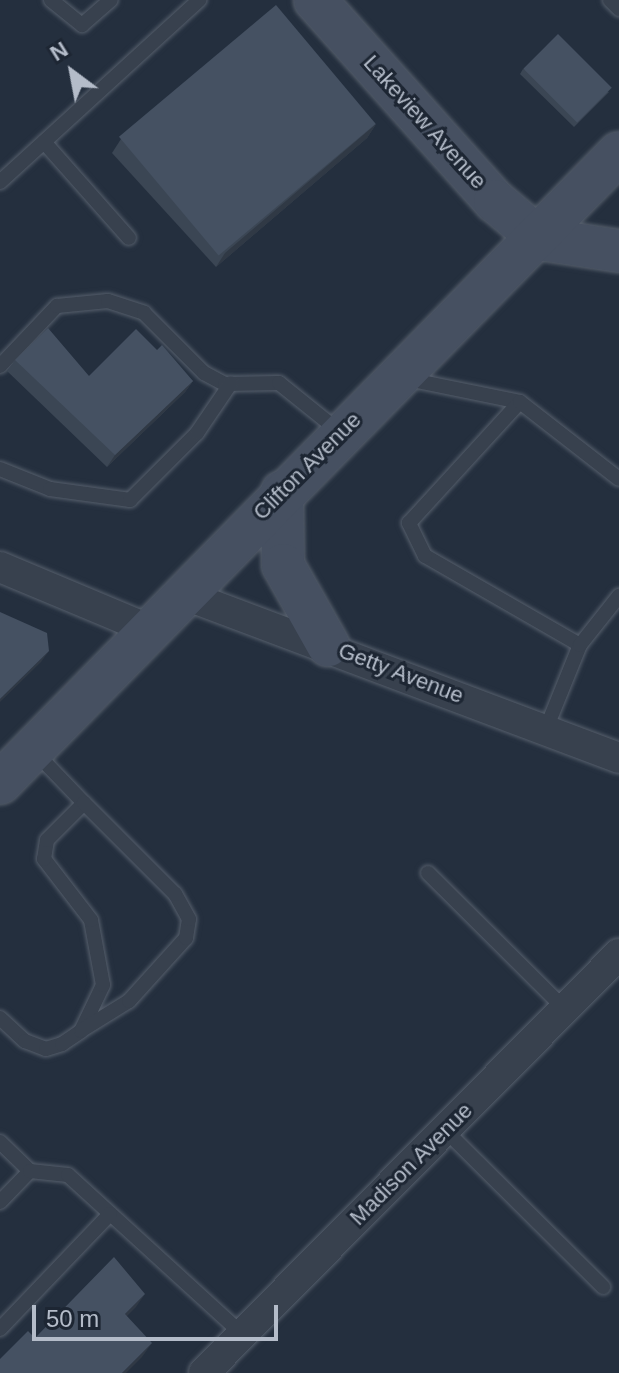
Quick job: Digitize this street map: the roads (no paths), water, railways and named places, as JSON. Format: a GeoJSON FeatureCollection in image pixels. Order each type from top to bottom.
{"type":"FeatureCollection","features":[{"type":"Feature","properties":{"kind":"main road","name":"Lakeview Avenue"},"geometry":{"type":"LineString","coordinates":[[315,0],[495,201],[540,239]]}},
{"type":"Feature","properties":{"kind":"main road","name":"Clifton Avenue"},"geometry":{"type":"LineString","coordinates":[[0,783],[180,593],[395,377],[540,239],[619,153]]}},
{"type":"Feature","properties":{"kind":"main road"},"geometry":{"type":"LineString","coordinates":[[540,239],[619,251]]}},
{"type":"Feature","properties":{"kind":"main road"},"geometry":{"type":"LineString","coordinates":[[282,492],[283,565],[328,645]]}},
{"type":"Feature","properties":{"kind":"street"},"geometry":{"type":"LineString","coordinates":[[0,567],[146,628]]}},
{"type":"Feature","properties":{"kind":"street","name":"Getty Avenue"},"geometry":{"type":"LineString","coordinates":[[180,593],[328,645],[619,758]]}},
{"type":"Feature","properties":{"kind":"street","name":"Madison Avenue"},"geometry":{"type":"LineString","coordinates":[[204,1373],[619,954]]}},
{"type":"Feature","properties":{"kind":"lane"},"geometry":{"type":"LineString","coordinates":[[51,0],[82,25],[111,0]]}},
{"type":"Feature","properties":{"kind":"lane"},"geometry":{"type":"LineString","coordinates":[[0,182],[199,0]]}},
{"type":"Feature","properties":{"kind":"lane"},"geometry":{"type":"LineString","coordinates":[[610,0],[619,9]]}},
{"type":"Feature","properties":{"kind":"lane"},"geometry":{"type":"LineString","coordinates":[[44,142],[129,238]]}},
{"type":"Feature","properties":{"kind":"lane"},"geometry":{"type":"LineString","coordinates":[[0,366],[57,306],[108,301],[144,313],[204,373],[231,383],[279,383],[341,432]]}},
{"type":"Feature","properties":{"kind":"lane"},"geometry":{"type":"LineString","coordinates":[[395,377],[520,402],[619,479]]}},
{"type":"Feature","properties":{"kind":"lane"},"geometry":{"type":"LineString","coordinates":[[0,469],[50,489],[130,500],[197,433],[231,383]]}},
{"type":"Feature","properties":{"kind":"lane"},"geometry":{"type":"LineString","coordinates":[[520,402],[417,509],[410,535],[425,556],[580,645]]}},
{"type":"Feature","properties":{"kind":"lane"},"geometry":{"type":"LineString","coordinates":[[546,729],[580,645],[619,596]]}},
{"type":"Feature","properties":{"kind":"lane"},"geometry":{"type":"LineString","coordinates":[[0,1018],[46,1049],[81,1031],[129,1001],[186,938],[189,919],[175,894],[33,750]]}},
{"type":"Feature","properties":{"kind":"lane"},"geometry":{"type":"LineString","coordinates":[[81,1031],[103,985],[103,954],[91,920],[44,859],[47,840],[84,803]]}},
{"type":"Feature","properties":{"kind":"lane"},"geometry":{"type":"LineString","coordinates":[[428,873],[565,1009]]}},
{"type":"Feature","properties":{"kind":"lane"},"geometry":{"type":"LineString","coordinates":[[445,1130],[603,1287]]}},
{"type":"Feature","properties":{"kind":"lane"},"geometry":{"type":"LineString","coordinates":[[0,1142],[30,1171],[68,1175],[242,1334]]}},
{"type":"Feature","properties":{"kind":"lane"},"geometry":{"type":"LineString","coordinates":[[0,1202],[30,1171]]}},
{"type":"Feature","properties":{"kind":"lane"},"geometry":{"type":"LineString","coordinates":[[0,1329],[110,1214]]}}]}
